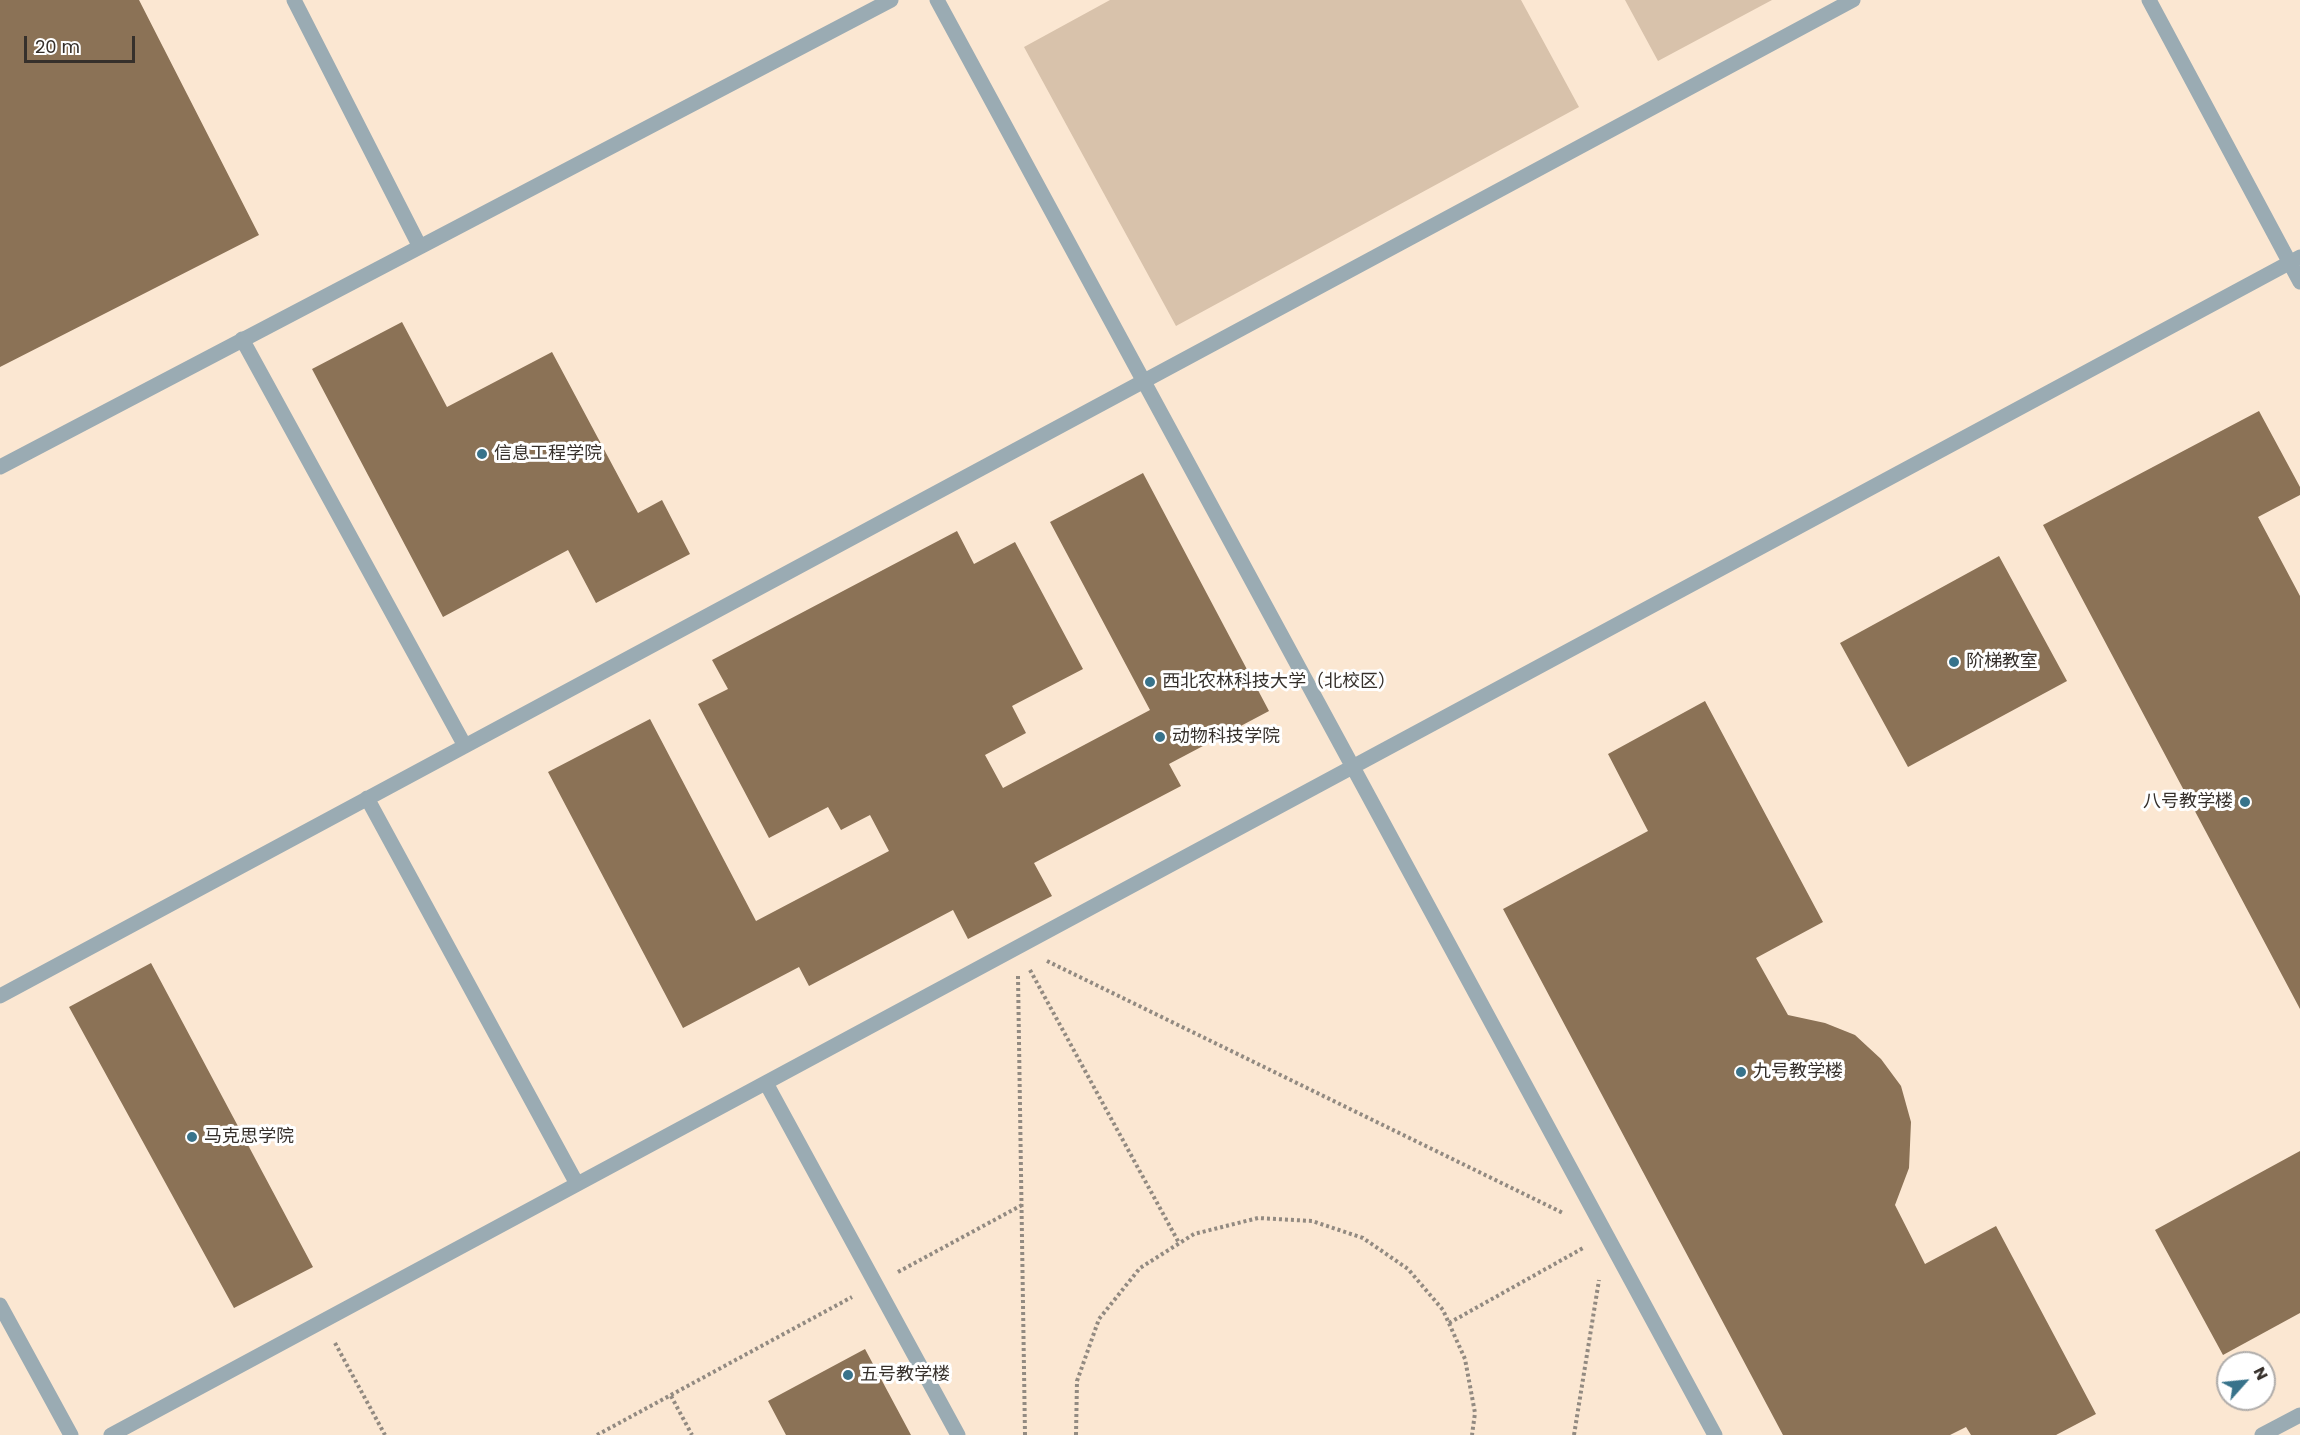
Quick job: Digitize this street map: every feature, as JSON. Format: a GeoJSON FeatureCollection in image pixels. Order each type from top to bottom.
{"type":"FeatureCollection","features":[{"type":"Feature","properties":{"kind":"lane"},"geometry":{"type":"LineString","coordinates":[[294,0],[419,245]]}},
{"type":"Feature","properties":{"kind":"lane"},"geometry":{"type":"LineString","coordinates":[[0,466],[891,0]]}},
{"type":"Feature","properties":{"kind":"lane"},"geometry":{"type":"LineString","coordinates":[[937,0],[1715,1435]]}},
{"type":"Feature","properties":{"kind":"lane"},"geometry":{"type":"LineString","coordinates":[[0,996],[1853,0]]}},
{"type":"Feature","properties":{"kind":"lane"},"geometry":{"type":"LineString","coordinates":[[2149,0],[2295,260],[2300,282]]}},
{"type":"Feature","properties":{"kind":"lane"},"geometry":{"type":"LineString","coordinates":[[111,1435],[2295,260]]}},
{"type":"Feature","properties":{"kind":"lane"},"geometry":{"type":"LineString","coordinates":[[242,339],[465,746]]}},
{"type":"Feature","properties":{"kind":"lane"},"geometry":{"type":"LineString","coordinates":[[367,798],[577,1184]]}},
{"type":"Feature","properties":{"kind":"lane"},"geometry":{"type":"LineString","coordinates":[[766,1083],[958,1435]]}},
{"type":"Feature","properties":{"kind":"lane"},"geometry":{"type":"LineString","coordinates":[[0,1305],[71,1435]]}},
{"type":"Feature","properties":{"kind":"lane"},"geometry":{"type":"LineString","coordinates":[[2262,1435],[2300,1415]]}},
{"type":"Feature","properties":{"kind":"path"},"geometry":{"type":"LineString","coordinates":[[1018,947],[1025,1435]]}},
{"type":"Feature","properties":{"kind":"path"},"geometry":{"type":"LineString","coordinates":[[1018,947],[1564,1214]]}},
{"type":"Feature","properties":{"kind":"path"},"geometry":{"type":"LineString","coordinates":[[1018,947],[1179,1243]]}},
{"type":"Feature","properties":{"kind":"path"},"geometry":{"type":"LineString","coordinates":[[597,1435],[1022,1205]]}},
{"type":"Feature","properties":{"kind":"path"},"geometry":{"type":"LineString","coordinates":[[1076,1435],[1077,1380],[1099,1319],[1140,1269],[1194,1234],[1258,1218],[1312,1221],[1362,1238],[1408,1269],[1443,1310],[1465,1359],[1475,1413],[1472,1435]]}},
{"type":"Feature","properties":{"kind":"path"},"geometry":{"type":"LineString","coordinates":[[1449,1323],[1606,1235]]}},
{"type":"Feature","properties":{"kind":"path"},"geometry":{"type":"LineString","coordinates":[[1574,1435],[1606,1235]]}},
{"type":"Feature","properties":{"kind":"path"},"geometry":{"type":"LineString","coordinates":[[323,1321],[385,1435]]}},
{"type":"Feature","properties":{"kind":"path"},"geometry":{"type":"LineString","coordinates":[[671,1396],[692,1435]]}},
{"type":"Feature","properties":{"kind":"shaded area","name":"西北农林科技大学（北校区）"},"geometry":{"type":"Polygon","coordinates":[[[0,0],[2300,0],[2300,1435],[0,1435],[0,0]]]}},
{"type":"Feature","properties":{"kind":"shaded area"},"geometry":{"type":"Polygon","coordinates":[[[1110,0],[1521,0],[1579,107],[1176,326],[1024,47],[1110,0]]]}},
{"type":"Feature","properties":{"kind":"shaded area"},"geometry":{"type":"Polygon","coordinates":[[[1625,0],[1772,0],[1658,61],[1625,0]]]}},
{"type":"Feature","properties":{"kind":"building"},"geometry":{"type":"Polygon","coordinates":[[[0,0],[139,0],[259,235],[0,367],[0,0]]]}},
{"type":"Feature","properties":{"kind":"building","name":"信息工程学院"},"geometry":{"type":"Polygon","coordinates":[[[402,322],[447,407],[552,352],[638,513],[662,500],[690,554],[596,603],[568,550],[443,617],[312,369],[402,322]]]}},
{"type":"Feature","properties":{"kind":"building","name":"八号教学楼"},"geometry":{"type":"Polygon","coordinates":[[[2259,411],[2300,487],[2300,495],[2258,517],[2300,596],[2300,1009],[2043,525],[2259,411]]]}},
{"type":"Feature","properties":{"kind":"building","name":"动物科技学院"},"geometry":{"type":"Polygon","coordinates":[[[1143,473],[1269,711],[1169,764],[1181,786],[1034,863],[1052,896],[968,939],[953,910],[809,986],[799,967],[683,1028],[548,772],[650,719],[756,921],[889,851],[870,815],[841,830],[828,807],[769,838],[698,704],[728,689],[712,660],[957,531],[974,564],[1015,542],[1083,669],[1012,706],[1026,733],[985,755],[1003,788],[1150,710],[1050,522],[1143,473]]]}},
{"type":"Feature","properties":{"kind":"building","name":"阶梯教室"},"geometry":{"type":"Polygon","coordinates":[[[1999,556],[2067,681],[1908,767],[1840,643],[1999,556]]]}},
{"type":"Feature","properties":{"kind":"building","name":"九号教学楼"},"geometry":{"type":"Polygon","coordinates":[[[1705,701],[1823,922],[1756,958],[1788,1015],[1825,1023],[1855,1035],[1881,1059],[1901,1086],[1911,1122],[1909,1168],[1895,1205],[1925,1264],[1996,1226],[2096,1414],[2056,1435],[1971,1435],[1966,1427],[1950,1435],[1783,1435],[1503,909],[1648,831],[1608,754],[1705,701]]]}},
{"type":"Feature","properties":{"kind":"building","name":"马克思学院"},"geometry":{"type":"Polygon","coordinates":[[[151,963],[313,1267],[234,1308],[69,1007],[151,963]]]}},
{"type":"Feature","properties":{"kind":"building"},"geometry":{"type":"Polygon","coordinates":[[[2300,1151],[2300,1313],[2230,1351],[2221,1351],[2155,1230],[2300,1151]]]}},
{"type":"Feature","properties":{"kind":"building","name":"五号教学楼"},"geometry":{"type":"Polygon","coordinates":[[[865,1349],[911,1435],[786,1435],[768,1401],[865,1349]]]}},
{"type":"Feature","properties":{"kind":"place","name":"信息工程学院"},"geometry":{"type":"Point","coordinates":[482,454]}},
{"type":"Feature","properties":{"kind":"place","name":"阶梯教室"},"geometry":{"type":"Point","coordinates":[1954,662]}},
{"type":"Feature","properties":{"kind":"place","name":"西北农林科技大学（北校区）"},"geometry":{"type":"Point","coordinates":[1150,682]}},
{"type":"Feature","properties":{"kind":"place","name":"动物科技学院"},"geometry":{"type":"Point","coordinates":[1160,737]}},
{"type":"Feature","properties":{"kind":"place","name":"八号教学楼"},"geometry":{"type":"Point","coordinates":[2245,802]}},
{"type":"Feature","properties":{"kind":"place","name":"九号教学楼"},"geometry":{"type":"Point","coordinates":[1741,1072]}},
{"type":"Feature","properties":{"kind":"place","name":"马克思学院"},"geometry":{"type":"Point","coordinates":[192,1137]}},
{"type":"Feature","properties":{"kind":"place","name":"五号教学楼"},"geometry":{"type":"Point","coordinates":[848,1375]}}]}
